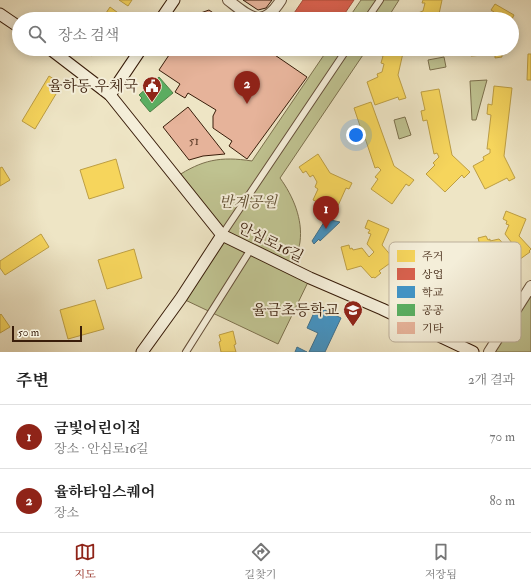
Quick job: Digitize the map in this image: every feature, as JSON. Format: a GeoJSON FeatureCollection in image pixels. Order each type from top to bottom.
{"type":"FeatureCollection","features":[{"type":"Feature","properties":{"kind":"main road"},"geometry":{"type":"LineString","coordinates":[[166,12],[174,0]]}},
{"type":"Feature","properties":{"kind":"main road"},"geometry":{"type":"LineString","coordinates":[[0,14],[12,23]]}},
{"type":"Feature","properties":{"kind":"main road","name":"안심로16길"},"geometry":{"type":"LineString","coordinates":[[59,56],[110,95],[222,235],[310,278],[389,312]]}},
{"type":"Feature","properties":{"kind":"main road"},"geometry":{"type":"LineString","coordinates":[[110,95],[136,56]]}},
{"type":"Feature","properties":{"kind":"main road"},"geometry":{"type":"LineString","coordinates":[[142,352],[176,305],[222,235]]}},
{"type":"Feature","properties":{"kind":"main road","name":"안심로16길"},"geometry":{"type":"LineString","coordinates":[[452,342],[473,352]]}},
{"type":"Feature","properties":{"kind":"street"},"geometry":{"type":"LineString","coordinates":[[228,0],[244,12]]}},
{"type":"Feature","properties":{"kind":"street"},"geometry":{"type":"LineString","coordinates":[[273,12],[281,0]]}},
{"type":"Feature","properties":{"kind":"street"},"geometry":{"type":"LineString","coordinates":[[372,12],[380,0]]}},
{"type":"Feature","properties":{"kind":"street"},"geometry":{"type":"LineString","coordinates":[[222,235],[342,56]]}},
{"type":"Feature","properties":{"kind":"street"},"geometry":{"type":"LineString","coordinates":[[186,352],[251,249]]}},
{"type":"Feature","properties":{"kind":"street"},"geometry":{"type":"LineString","coordinates":[[521,302],[531,286]]}},
{"type":"Feature","properties":{"kind":"street"},"geometry":{"type":"LineString","coordinates":[[489,352],[495,342]]}},
{"type":"Feature","properties":{"kind":"green space"},"geometry":{"type":"Polygon","coordinates":[[[361,0],[399,0],[391,12],[353,12],[361,0]]]}},
{"type":"Feature","properties":{"kind":"green space","name":"반계공원"},"geometry":{"type":"Polygon","coordinates":[[[323,56],[362,56],[280,178],[293,200],[301,233],[296,255],[289,268],[310,278],[278,344],[181,298],[222,235],[176,177],[203,163],[221,159],[252,161],[323,56]]]}},
{"type":"Feature","properties":{"kind":"green space"},"geometry":{"type":"Polygon","coordinates":[[[444,57],[446,67],[430,70],[428,60],[444,57]]]}},
{"type":"Feature","properties":{"kind":"green space"},"geometry":{"type":"Polygon","coordinates":[[[487,80],[476,120],[472,120],[470,81],[487,80]]]}},
{"type":"Feature","properties":{"kind":"green space"},"geometry":{"type":"Polygon","coordinates":[[[405,117],[411,135],[399,139],[394,120],[405,117]]]}},
{"type":"Feature","properties":{"kind":"green space"},"geometry":{"type":"Polygon","coordinates":[[[531,291],[531,352],[489,352],[496,342],[521,342],[521,306],[531,291]]]}},
{"type":"Feature","properties":{"kind":"building: 주거"},"geometry":{"type":"Polygon","coordinates":[[[119,0],[132,0],[128,6],[119,0]]]}},
{"type":"Feature","properties":{"kind":"building: 주거"},"geometry":{"type":"Polygon","coordinates":[[[423,0],[442,0],[439,12],[420,12],[423,11],[425,3],[422,3],[423,0]]]}},
{"type":"Feature","properties":{"kind":"building: 주거"},"geometry":{"type":"Polygon","coordinates":[[[495,4],[509,12],[494,12],[491,10],[495,4]]]}},
{"type":"Feature","properties":{"kind":"building: 주거"},"geometry":{"type":"Polygon","coordinates":[[[110,7],[117,12],[107,12],[110,7]]]}},
{"type":"Feature","properties":{"kind":"building: 주거"},"geometry":{"type":"Polygon","coordinates":[[[528,54],[531,54],[531,80],[527,80],[528,54]]]}},
{"type":"Feature","properties":{"kind":"building: 주거"},"geometry":{"type":"Polygon","coordinates":[[[383,56],[402,56],[398,75],[406,98],[399,100],[398,97],[375,105],[367,82],[378,77],[377,74],[382,72],[384,64],[381,63],[383,56]]]}},
{"type":"Feature","properties":{"kind":"building: 주거"},"geometry":{"type":"Polygon","coordinates":[[[495,56],[502,56],[502,57],[495,58],[495,56]]]}},
{"type":"Feature","properties":{"kind":"building: 주거"},"geometry":{"type":"Polygon","coordinates":[[[49,76],[62,84],[35,129],[22,121],[49,76]]]}},
{"type":"Feature","properties":{"kind":"building: 주거"},"geometry":{"type":"Polygon","coordinates":[[[494,86],[512,88],[504,156],[515,178],[509,181],[507,178],[485,189],[473,166],[484,160],[483,157],[490,153],[490,149],[487,149],[491,115],[487,114],[488,104],[492,105],[494,86]]]}},
{"type":"Feature","properties":{"kind":"building: 주거"},"geometry":{"type":"Polygon","coordinates":[[[439,89],[452,155],[470,172],[464,178],[462,175],[445,192],[426,174],[435,165],[433,163],[439,157],[437,153],[434,154],[427,120],[423,121],[421,111],[425,110],[421,92],[439,89]]]}},
{"type":"Feature","properties":{"kind":"building: 주거"},"geometry":{"type":"Polygon","coordinates":[[[371,102],[394,166],[414,180],[409,186],[406,184],[392,204],[371,189],[378,179],[375,177],[381,170],[378,167],[375,168],[364,135],[360,137],[357,127],[360,126],[354,108],[371,102]]]}},
{"type":"Feature","properties":{"kind":"building: 주거"},"geometry":{"type":"Polygon","coordinates":[[[318,154],[330,173],[352,183],[349,189],[346,188],[336,210],[313,200],[318,189],[315,187],[317,182],[313,175],[310,177],[306,171],[303,173],[299,167],[318,154]]]}},
{"type":"Feature","properties":{"kind":"building: 주거"},"geometry":{"type":"Polygon","coordinates":[[[116,159],[124,188],[89,199],[80,170],[116,159]]]}},
{"type":"Feature","properties":{"kind":"building: 주거"},"geometry":{"type":"Polygon","coordinates":[[[2,167],[10,180],[0,186],[0,168],[2,167]]]}},
{"type":"Feature","properties":{"kind":"building: 주거"},"geometry":{"type":"Polygon","coordinates":[[[506,211],[526,219],[519,236],[531,249],[529,251],[530,252],[521,258],[521,242],[511,242],[505,234],[509,225],[506,224],[507,221],[503,219],[506,211]]]}},
{"type":"Feature","properties":{"kind":"building: 주거"},"geometry":{"type":"Polygon","coordinates":[[[368,220],[389,229],[382,245],[389,253],[389,264],[379,271],[381,273],[375,278],[372,278],[361,266],[347,270],[341,247],[349,245],[350,249],[352,248],[353,250],[362,248],[369,257],[374,252],[367,244],[371,234],[368,233],[370,230],[365,228],[368,220]]]}},
{"type":"Feature","properties":{"kind":"building: 주거"},"geometry":{"type":"Polygon","coordinates":[[[41,234],[49,247],[5,275],[0,268],[0,261],[41,234]]]}},
{"type":"Feature","properties":{"kind":"building: 주거"},"geometry":{"type":"Polygon","coordinates":[[[486,236],[488,240],[490,239],[490,241],[499,239],[502,242],[479,242],[478,238],[486,236]]]}},
{"type":"Feature","properties":{"kind":"building: 주거"},"geometry":{"type":"Polygon","coordinates":[[[134,249],[142,278],[107,289],[98,260],[134,249]]]}},
{"type":"Feature","properties":{"kind":"building: 주거"},"geometry":{"type":"Polygon","coordinates":[[[95,300],[104,329],[68,339],[60,310],[95,300]]]}},
{"type":"Feature","properties":{"kind":"building: 주거"},"geometry":{"type":"Polygon","coordinates":[[[1,314],[10,327],[0,333],[0,315],[1,314]]]}},
{"type":"Feature","properties":{"kind":"building: 주거"},"geometry":{"type":"Polygon","coordinates":[[[233,331],[236,352],[221,352],[219,342],[221,341],[219,335],[233,331]]]}},
{"type":"Feature","properties":{"kind":"building: 상업"},"geometry":{"type":"Polygon","coordinates":[[[303,0],[354,0],[346,12],[295,12],[303,0]]]}},
{"type":"Feature","properties":{"kind":"building: 학교"},"geometry":{"type":"Polygon","coordinates":[[[326,219],[340,222],[320,241],[319,239],[314,244],[312,241],[326,219]]]}},
{"type":"Feature","properties":{"kind":"building: 학교"},"geometry":{"type":"Polygon","coordinates":[[[317,306],[341,318],[325,352],[309,352],[318,333],[307,328],[317,306]]]}},
{"type":"Feature","properties":{"kind":"building: 학교"},"geometry":{"type":"Polygon","coordinates":[[[297,347],[307,352],[295,352],[297,347]]]}},
{"type":"Feature","properties":{"kind":"building: 공공"},"geometry":{"type":"Polygon","coordinates":[[[159,77],[173,93],[150,112],[140,100],[142,98],[139,95],[159,77]]]}},
{"type":"Feature","properties":{"kind":"building: 기타"},"geometry":{"type":"Polygon","coordinates":[[[243,0],[272,0],[266,8],[258,10],[243,0]]]}},
{"type":"Feature","properties":{"kind":"building: 기타"},"geometry":{"type":"Polygon","coordinates":[[[168,56],[276,56],[307,77],[247,159],[229,146],[232,141],[213,128],[213,116],[216,110],[188,93],[185,98],[175,92],[180,84],[159,70],[168,56]]]}},
{"type":"Feature","properties":{"kind":"building: 기타"},"geometry":{"type":"Polygon","coordinates":[[[188,107],[225,154],[203,156],[189,160],[163,127],[188,107]]]}},
{"type":"Feature","properties":{"kind":"place","name":"율하동 우체국"},"geometry":{"type":"Point","coordinates":[152,103]}},
{"type":"Feature","properties":{"kind":"place","name":"율하타임스퀘어"},"geometry":{"type":"Point","coordinates":[247,104]}},
{"type":"Feature","properties":{"kind":"place","name":"금빛어린이집"},"geometry":{"type":"Point","coordinates":[326,229]}},
{"type":"Feature","properties":{"kind":"place","name":"율금초등학교"},"geometry":{"type":"Point","coordinates":[353,327]}}]}
